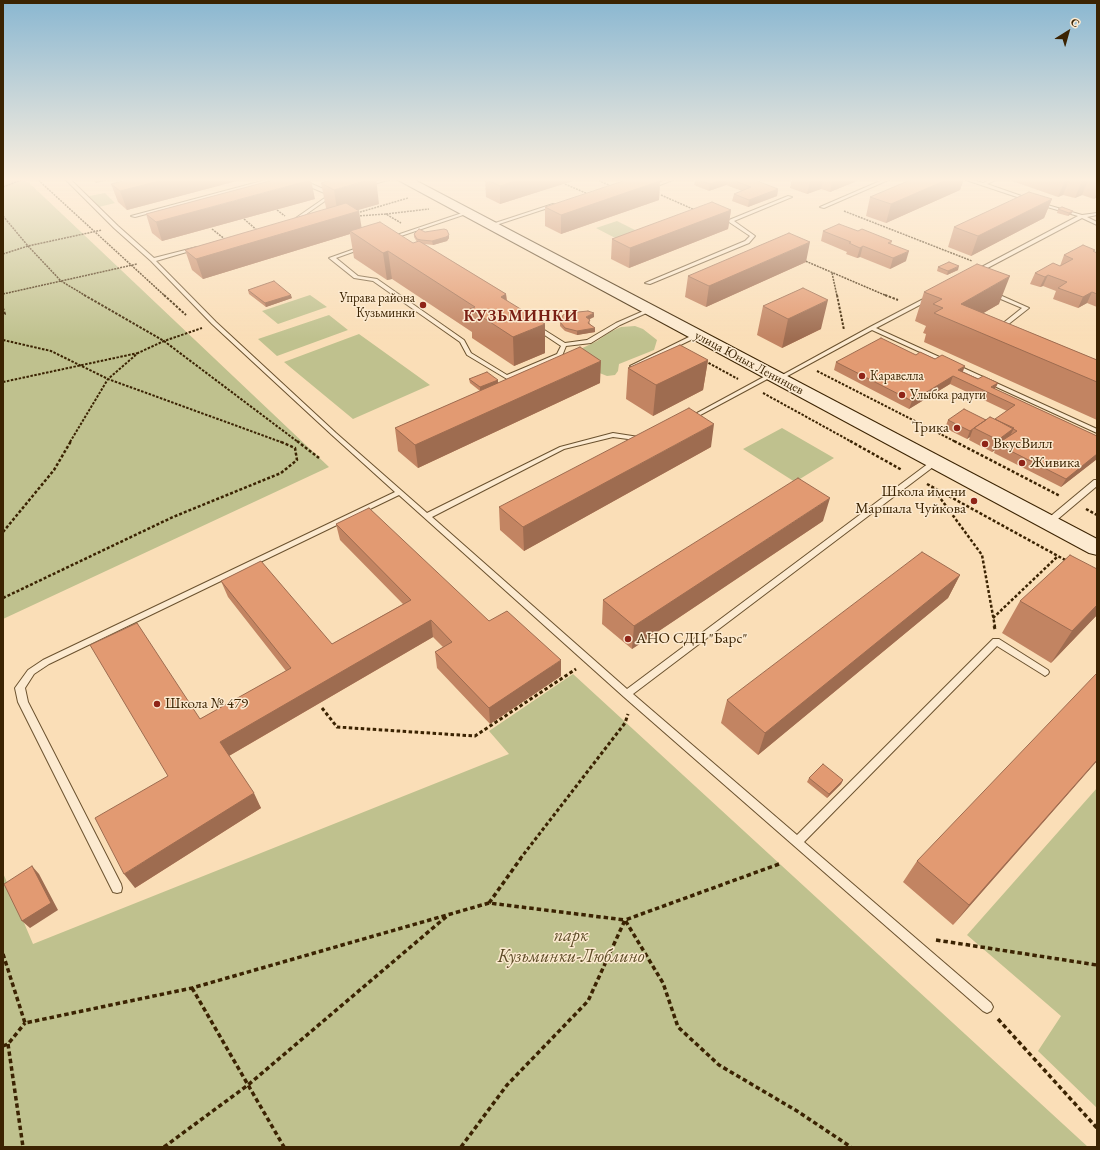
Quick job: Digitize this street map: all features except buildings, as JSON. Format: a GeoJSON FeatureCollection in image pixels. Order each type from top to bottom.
{"type":"FeatureCollection","features":[{"type":"Feature","properties":{"kind":"main road","name":"улица Юных Ленинцев"},"geometry":{"type":"LineString","coordinates":[[503,232],[1097,548]]}},
{"type":"Feature","properties":{"kind":"lane"},"geometry":{"type":"LineString","coordinates":[[121,232],[153,260],[214,323],[334,434],[627,694],[987,1007]]}},
{"type":"Feature","properties":{"kind":"lane"},"geometry":{"type":"LineString","coordinates":[[393,243],[386,240],[409,232]]}},
{"type":"Feature","properties":{"kind":"lane"},"geometry":{"type":"LineString","coordinates":[[648,283],[747,242],[753,236],[747,232]]}},
{"type":"Feature","properties":{"kind":"lane"},"geometry":{"type":"LineString","coordinates":[[974,274],[1053,232]]}},
{"type":"Feature","properties":{"kind":"lane"},"geometry":{"type":"LineString","coordinates":[[153,260],[226,240]]}},
{"type":"Feature","properties":{"kind":"lane"},"geometry":{"type":"LineString","coordinates":[[366,246],[332,258],[356,277],[374,280],[462,341],[469,354],[507,377],[560,355],[564,345]]}},
{"type":"Feature","properties":{"kind":"lane"},"geometry":{"type":"LineString","coordinates":[[983,290],[1026,308],[996,331]]}},
{"type":"Feature","properties":{"kind":"lane"},"geometry":{"type":"LineString","coordinates":[[684,422],[804,364],[933,295]]}},
{"type":"Feature","properties":{"kind":"lane"},"geometry":{"type":"LineString","coordinates":[[531,324],[564,345],[589,342],[618,324],[650,310]]}},
{"type":"Feature","properties":{"kind":"lane"},"geometry":{"type":"LineString","coordinates":[[872,328],[1097,431]]}},
{"type":"Feature","properties":{"kind":"lane"},"geometry":{"type":"LineString","coordinates":[[633,366],[697,335]]}},
{"type":"Feature","properties":{"kind":"lane"},"geometry":{"type":"LineString","coordinates":[[427,516],[562,448],[613,435],[651,439]]}},
{"type":"Feature","properties":{"kind":"lane"},"geometry":{"type":"LineString","coordinates":[[627,694],[935,462]]}},
{"type":"Feature","properties":{"kind":"lane"},"geometry":{"type":"LineString","coordinates":[[1049,522],[1097,482]]}},
{"type":"Feature","properties":{"kind":"lane"},"geometry":{"type":"LineString","coordinates":[[117,888],[23,702],[20,688],[31,672],[53,658],[400,492]]}},
{"type":"Feature","properties":{"kind":"lane"},"geometry":{"type":"LineString","coordinates":[[797,842],[996,641],[1046,672]]}},
{"type":"Feature","properties":{"kind":"path"},"geometry":{"type":"LineString","coordinates":[[16,232],[61,281],[164,341],[319,458]]}},
{"type":"Feature","properties":{"kind":"path"},"geometry":{"type":"LineString","coordinates":[[3,254],[28,246],[94,232]]}},
{"type":"Feature","properties":{"kind":"path"},"geometry":{"type":"LineString","coordinates":[[215,232],[226,240]]}},
{"type":"Feature","properties":{"kind":"path"},"geometry":{"type":"LineString","coordinates":[[896,232],[987,267]]}},
{"type":"Feature","properties":{"kind":"path"},"geometry":{"type":"LineString","coordinates":[[3,294],[153,260]]}},
{"type":"Feature","properties":{"kind":"path"},"geometry":{"type":"LineString","coordinates":[[802,260],[912,306]]}},
{"type":"Feature","properties":{"kind":"path"},"geometry":{"type":"LineString","coordinates":[[832,272],[846,342]]}},
{"type":"Feature","properties":{"kind":"path"},"geometry":{"type":"LineString","coordinates":[[3,308],[5,314],[3,315]]}},
{"type":"Feature","properties":{"kind":"path"},"geometry":{"type":"LineString","coordinates":[[3,382],[138,353],[164,341],[194,332],[214,323]]}},
{"type":"Feature","properties":{"kind":"path"},"geometry":{"type":"LineString","coordinates":[[3,340],[51,351],[108,379],[296,448],[297,460],[281,473],[173,517],[3,598]]}},
{"type":"Feature","properties":{"kind":"path"},"geometry":{"type":"LineString","coordinates":[[3,532],[54,470],[108,379],[138,353]]}},
{"type":"Feature","properties":{"kind":"path"},"geometry":{"type":"LineString","coordinates":[[804,364],[1097,515]]}},
{"type":"Feature","properties":{"kind":"path"},"geometry":{"type":"LineString","coordinates":[[931,486],[982,555],[996,633]]}},
{"type":"Feature","properties":{"kind":"path"},"geometry":{"type":"LineString","coordinates":[[993,618],[1058,556]]}},
{"type":"Feature","properties":{"kind":"path"},"geometry":{"type":"LineString","coordinates":[[322,708],[337,727],[475,736],[576,669]]}},
{"type":"Feature","properties":{"kind":"path"},"geometry":{"type":"LineString","coordinates":[[489,903],[509,873],[625,723]]}},
{"type":"Feature","properties":{"kind":"path"},"geometry":{"type":"LineString","coordinates":[[3,1046],[8,1044],[25,1023],[192,988],[489,903],[625,920],[779,864]]}},
{"type":"Feature","properties":{"kind":"path"},"geometry":{"type":"LineString","coordinates":[[164,1147],[248,1085],[448,915]]}},
{"type":"Feature","properties":{"kind":"path"},"geometry":{"type":"LineString","coordinates":[[461,1147],[507,1085],[588,1001],[625,920]]}},
{"type":"Feature","properties":{"kind":"path"},"geometry":{"type":"LineString","coordinates":[[625,920],[663,983],[678,1027],[719,1065],[797,1111],[851,1147]]}},
{"type":"Feature","properties":{"kind":"path"},"geometry":{"type":"LineString","coordinates":[[905,935],[1097,965]]}},
{"type":"Feature","properties":{"kind":"path"},"geometry":{"type":"LineString","coordinates":[[3,954],[25,1023]]}},
{"type":"Feature","properties":{"kind":"path"},"geometry":{"type":"LineString","coordinates":[[192,988],[284,1147]]}},
{"type":"Feature","properties":{"kind":"path"},"geometry":{"type":"LineString","coordinates":[[987,1007],[1097,1128]]}},
{"type":"Feature","properties":{"kind":"path"},"geometry":{"type":"LineString","coordinates":[[8,1044],[23,1147]]}},
{"type":"Feature","properties":{"kind":"green space"},"geometry":{"type":"Polygon","coordinates":[[[3,232],[81,232],[329,467],[3,619],[3,232]]]}},
{"type":"Feature","properties":{"kind":"green space"},"geometry":{"type":"Polygon","coordinates":[[[603,232],[639,232],[619,240],[603,232]]]}},
{"type":"Feature","properties":{"kind":"green space"},"geometry":{"type":"Polygon","coordinates":[[[310,295],[327,307],[278,324],[262,311],[310,295]]]}},
{"type":"Feature","properties":{"kind":"green space"},"geometry":{"type":"Polygon","coordinates":[[[329,315],[348,330],[277,356],[258,339],[329,315]]]}},
{"type":"Feature","properties":{"kind":"green space"},"geometry":{"type":"Polygon","coordinates":[[[635,326],[643,329],[657,340],[654,350],[619,364],[618,371],[615,375],[607,376],[562,358],[597,341],[610,332],[621,327],[635,326]]]}},
{"type":"Feature","properties":{"kind":"green space"},"geometry":{"type":"Polygon","coordinates":[[[359,334],[430,385],[353,419],[284,362],[359,334]]]}},
{"type":"Feature","properties":{"kind":"green space"},"geometry":{"type":"Polygon","coordinates":[[[782,428],[834,458],[795,482],[743,449],[782,428]]]}},
{"type":"Feature","properties":{"kind":"green space","name":"парк Кузьминки-Люблино"},"geometry":{"type":"Polygon","coordinates":[[[573,674],[1088,1147],[3,1147],[3,873],[33,944],[509,754],[489,731],[573,674]]]}},
{"type":"Feature","properties":{"kind":"green space"},"geometry":{"type":"Polygon","coordinates":[[[1097,788],[1097,1108],[1038,1051],[1061,1016],[967,935],[1097,788]]]}},
{"type":"Feature","properties":{"kind":"place","name":"Управа района Кузьминки"},"geometry":{"type":"Point","coordinates":[423,305]}},
{"type":"Feature","properties":{"kind":"place","name":"Каравелла"},"geometry":{"type":"Point","coordinates":[862,376]}},
{"type":"Feature","properties":{"kind":"place","name":"Улыбка радуги"},"geometry":{"type":"Point","coordinates":[902,395]}},
{"type":"Feature","properties":{"kind":"place","name":"Трика"},"geometry":{"type":"Point","coordinates":[957,428]}},
{"type":"Feature","properties":{"kind":"place","name":"ВкусВилл"},"geometry":{"type":"Point","coordinates":[985,444]}},
{"type":"Feature","properties":{"kind":"place","name":"Живика"},"geometry":{"type":"Point","coordinates":[1022,463]}},
{"type":"Feature","properties":{"kind":"place","name":"Школа имени Маршала Чуйкова"},"geometry":{"type":"Point","coordinates":[974,501]}},
{"type":"Feature","properties":{"kind":"place","name":"АНО СДЦ \"Барс\""},"geometry":{"type":"Point","coordinates":[628,639]}},
{"type":"Feature","properties":{"kind":"place","name":"Школа № 479"},"geometry":{"type":"Point","coordinates":[157,704]}},
{"type":"Feature","properties":{"kind":"district","name":"КУЗЬМИНКИ"},"geometry":{"type":"Point","coordinates":[521,317]}}]}
